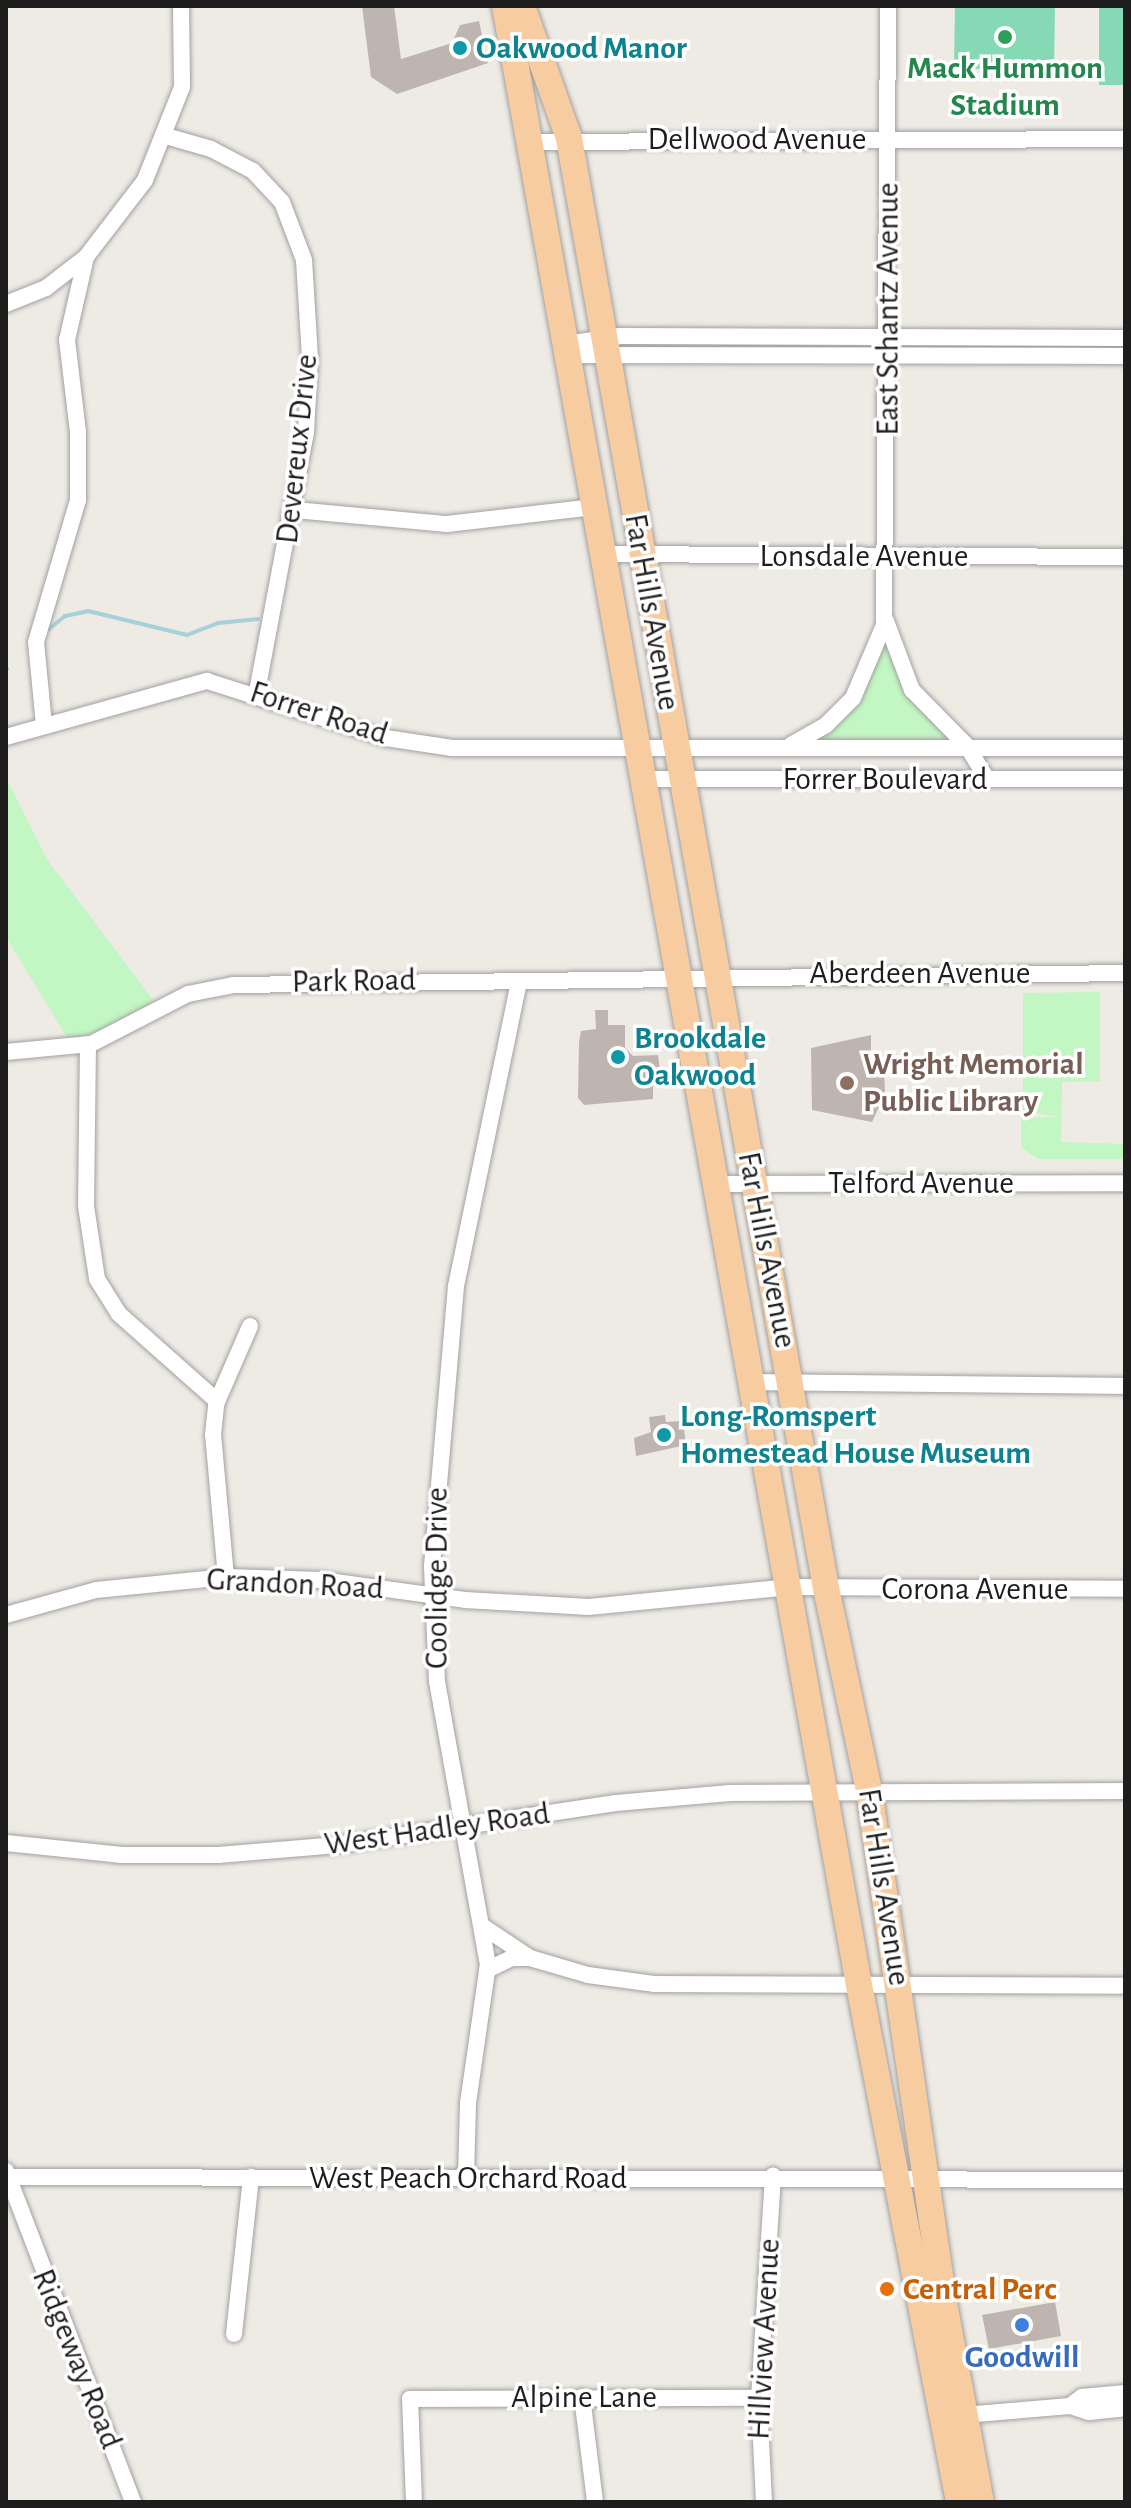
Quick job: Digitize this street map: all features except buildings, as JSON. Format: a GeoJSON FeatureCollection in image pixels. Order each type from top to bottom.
{"type":"FeatureCollection","features":[{"type":"Feature","properties":{"kind":"main road","name":"Far Hills Avenue"},"geometry":{"type":"LineString","coordinates":[[505,6],[754,1382],[859,1985],[899,2178],[959,2502]]}},
{"type":"Feature","properties":{"kind":"main road","name":"Far Hills Avenue"},"geometry":{"type":"LineString","coordinates":[[522,6],[569,138],[602,346],[793,1387],[826,1588],[869,1790],[900,1985],[936,2180],[964,2415],[981,2502]]}},
{"type":"Feature","properties":{"kind":"street"},"geometry":{"type":"LineString","coordinates":[[6,304],[46,288],[86,257],[126,210],[166,136],[185,63],[181,6]]}},
{"type":"Feature","properties":{"kind":"street","name":"East Schantz Avenue"},"geometry":{"type":"LineString","coordinates":[[790,746],[826,725],[853,698],[874,660],[885,611],[889,338],[888,6]]}},
{"type":"Feature","properties":{"kind":"street","name":"Devereux Drive"},"geometry":{"type":"LineString","coordinates":[[166,136],[211,149],[253,171],[282,202],[300,239],[310,359],[295,510],[257,692]]}},
{"type":"Feature","properties":{"kind":"street","name":"Dellwood Avenue"},"geometry":{"type":"LineString","coordinates":[[532,142],[569,138],[1125,139]]}},
{"type":"Feature","properties":{"kind":"street"},"geometry":{"type":"LineString","coordinates":[[44,725],[36,642],[78,500],[67,340],[86,257]]}},
{"type":"Feature","properties":{"kind":"street"},"geometry":{"type":"LineString","coordinates":[[567,349],[889,338],[1125,338]]}},
{"type":"Feature","properties":{"kind":"street"},"geometry":{"type":"LineString","coordinates":[[602,346],[888,356],[1125,356]]}},
{"type":"Feature","properties":{"kind":"street"},"geometry":{"type":"LineString","coordinates":[[295,510],[447,524],[594,507]]}},
{"type":"Feature","properties":{"kind":"street","name":"Lonsdale Avenue"},"geometry":{"type":"LineString","coordinates":[[602,554],[1125,557]]}},
{"type":"Feature","properties":{"kind":"street","name":"East Schantz Avenue"},"geometry":{"type":"LineString","coordinates":[[885,611],[912,690],[967,746],[987,779]]}},
{"type":"Feature","properties":{"kind":"street","name":"Forrer Road"},"geometry":{"type":"LineString","coordinates":[[6,737],[188,683],[223,682],[418,744],[677,751]]}},
{"type":"Feature","properties":{"kind":"street","name":"Forrer Boulevard"},"geometry":{"type":"LineString","coordinates":[[677,751],[790,746],[1125,748]]}},
{"type":"Feature","properties":{"kind":"street","name":"Forrer Boulevard"},"geometry":{"type":"LineString","coordinates":[[644,779],[1125,779]]}},
{"type":"Feature","properties":{"kind":"street","name":"Aberdeen Avenue"},"geometry":{"type":"LineString","coordinates":[[716,974],[1125,973]]}},
{"type":"Feature","properties":{"kind":"street","name":"Park Road"},"geometry":{"type":"LineString","coordinates":[[6,1052],[88,1044],[165,1004],[222,986],[716,974]]}},
{"type":"Feature","properties":{"kind":"street","name":"Coolidge Drive"},"geometry":{"type":"LineString","coordinates":[[466,2176],[468,2103],[487,1970],[482,1926],[437,1682],[431,1595],[440,1412],[456,1286],[519,981]]}},
{"type":"Feature","properties":{"kind":"street"},"geometry":{"type":"LineString","coordinates":[[88,1044],[86,1206],[97,1279],[119,1314],[217,1401]]}},
{"type":"Feature","properties":{"kind":"street","name":"Telford Avenue"},"geometry":{"type":"LineString","coordinates":[[717,1184],[1125,1183]]}},
{"type":"Feature","properties":{"kind":"street"},"geometry":{"type":"LineString","coordinates":[[226,1577],[211,1472],[217,1401],[250,1326]]}},
{"type":"Feature","properties":{"kind":"street"},"geometry":{"type":"LineString","coordinates":[[754,1382],[793,1387],[1125,1386]]}},
{"type":"Feature","properties":{"kind":"street","name":"Grandon Road"},"geometry":{"type":"LineString","coordinates":[[6,1615],[96,1590],[226,1577],[321,1580],[431,1595],[589,1607],[790,1587],[826,1588]]}},
{"type":"Feature","properties":{"kind":"street","name":"Corona Avenue"},"geometry":{"type":"LineString","coordinates":[[826,1588],[1125,1589]]}},
{"type":"Feature","properties":{"kind":"street","name":"West Hadley Road"},"geometry":{"type":"LineString","coordinates":[[6,1843],[194,1856],[463,1828],[666,1797],[869,1790],[1125,1791]]}},
{"type":"Feature","properties":{"kind":"street"},"geometry":{"type":"LineString","coordinates":[[482,1926],[530,1958]]}},
{"type":"Feature","properties":{"kind":"street"},"geometry":{"type":"LineString","coordinates":[[487,1970],[512,1958],[530,1958],[655,1984],[1125,1986]]}},
{"type":"Feature","properties":{"kind":"street","name":"West Peach Orchard Road"},"geometry":{"type":"LineString","coordinates":[[7,2174],[251,2177],[773,2175],[936,2180],[1125,2180]]}},
{"type":"Feature","properties":{"kind":"street","name":"Ridgeway Road"},"geometry":{"type":"LineString","coordinates":[[7,2174],[133,2502]]}},
{"type":"Feature","properties":{"kind":"street","name":"Hillview Avenue"},"geometry":{"type":"LineString","coordinates":[[764,2502],[759,2398],[773,2175]]}},
{"type":"Feature","properties":{"kind":"street"},"geometry":{"type":"LineString","coordinates":[[234,2334],[251,2177]]}},
{"type":"Feature","properties":{"kind":"street"},"geometry":{"type":"LineString","coordinates":[[1070,2406],[1082,2397],[1125,2393]]}},
{"type":"Feature","properties":{"kind":"street"},"geometry":{"type":"LineString","coordinates":[[582,2397],[595,2502]]}},
{"type":"Feature","properties":{"kind":"street","name":"Alpine Lane"},"geometry":{"type":"LineString","coordinates":[[414,2502],[410,2399],[759,2398]]}},
{"type":"Feature","properties":{"kind":"street"},"geometry":{"type":"LineString","coordinates":[[964,2415],[1070,2406],[1089,2412],[1125,2408]]}},
{"type":"Feature","properties":{"kind":"green space","name":"Mack Hummon Stadium"},"geometry":{"type":"Polygon","coordinates":[[[955,6],[1055,6],[1054,69],[954,69],[955,6]]]}},
{"type":"Feature","properties":{"kind":"green space"},"geometry":{"type":"Polygon","coordinates":[[[1099,6],[1125,6],[1125,85],[1099,85],[1099,6]]]}},
{"type":"Feature","properties":{"kind":"green space"},"geometry":{"type":"Polygon","coordinates":[[[884,625],[900,667],[967,746],[812,746],[810,733],[839,715],[884,625]]]}},
{"type":"Feature","properties":{"kind":"green space"},"geometry":{"type":"Polygon","coordinates":[[[6,778],[48,861],[154,1001],[99,1032],[68,1039],[6,937],[6,778]]]}},
{"type":"Feature","properties":{"kind":"green space"},"geometry":{"type":"Polygon","coordinates":[[[1100,992],[1100,1081],[1062,1082],[1061,1142],[1125,1144],[1125,1159],[1038,1159],[1021,1147],[1021,1118],[1059,1117],[1023,1111],[1023,993],[1100,992]]]}},
{"type":"Feature","properties":{"kind":"waterway"},"geometry":{"type":"LineString","coordinates":[[49,629],[65,616],[88,611],[187,635],[218,623],[258,619]]}},
{"type":"Feature","properties":{"kind":"place","name":"Mack Hummon Stadium"},"geometry":{"type":"Point","coordinates":[1005,37]}},
{"type":"Feature","properties":{"kind":"place","name":"Oakwood Manor"},"geometry":{"type":"Point","coordinates":[460,48]}},
{"type":"Feature","properties":{"kind":"place","name":"Brookdale Oakwood"},"geometry":{"type":"Point","coordinates":[618,1057]}},
{"type":"Feature","properties":{"kind":"place","name":"Wright Memorial Public Library"},"geometry":{"type":"Point","coordinates":[847,1083]}},
{"type":"Feature","properties":{"kind":"place","name":"Long-Romspert Homestead House Museum"},"geometry":{"type":"Point","coordinates":[664,1435]}},
{"type":"Feature","properties":{"kind":"place","name":"Central Perc"},"geometry":{"type":"Point","coordinates":[887,2289]}},
{"type":"Feature","properties":{"kind":"place","name":"Goodwill"},"geometry":{"type":"Point","coordinates":[1022,2325]}}]}
